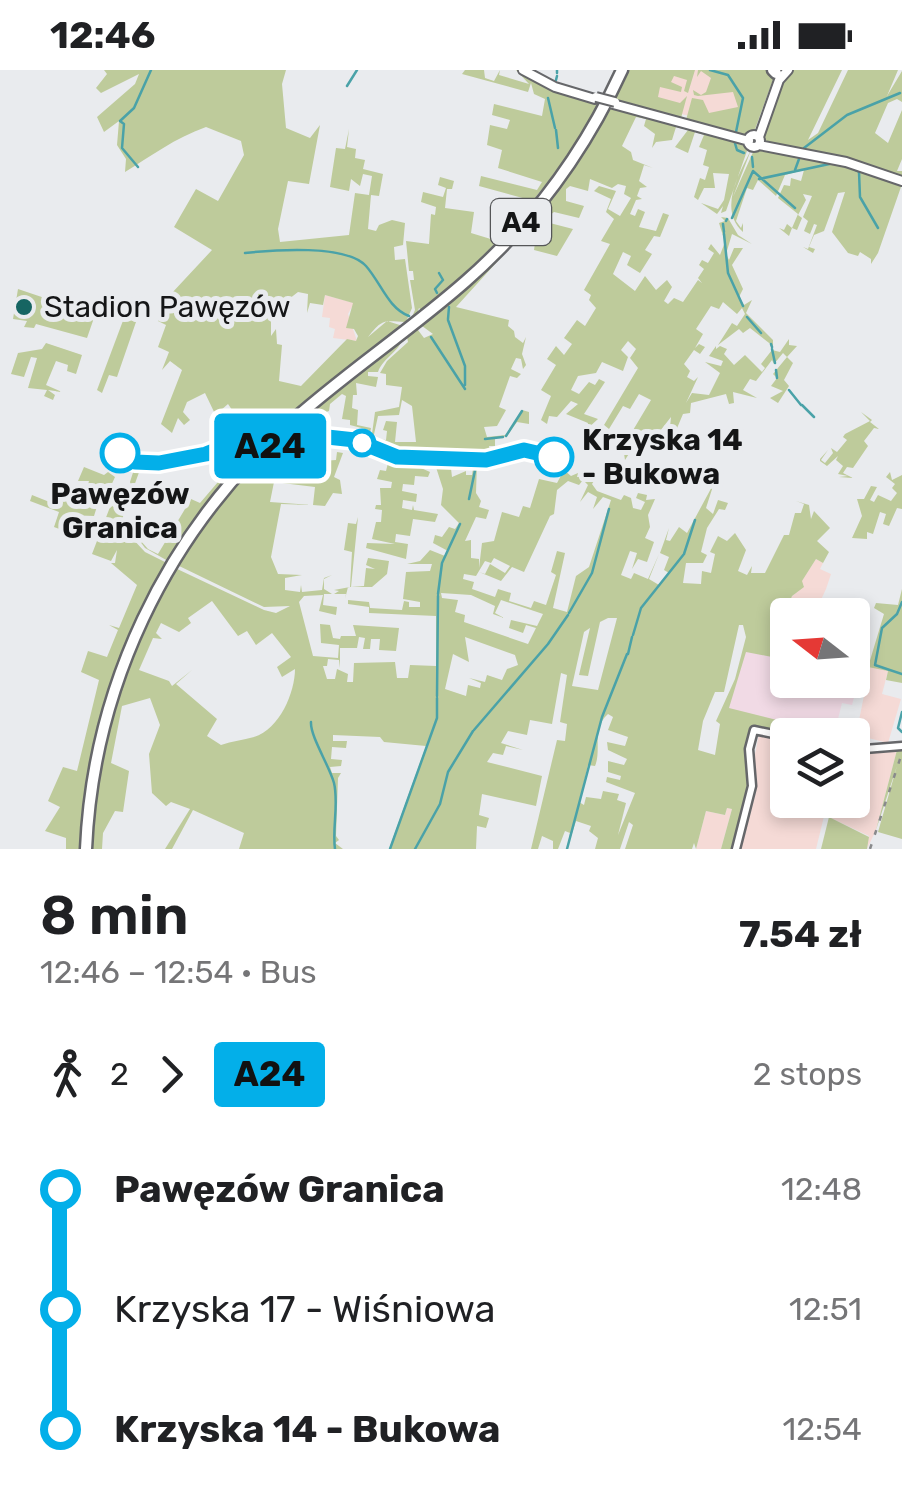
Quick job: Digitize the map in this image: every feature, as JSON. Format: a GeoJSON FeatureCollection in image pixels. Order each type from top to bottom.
{"type":"FeatureCollection","features":[{"type":"Feature","properties":{"kind":"highway","name":"A4"},"geometry":{"type":"LineString","coordinates":[[84,849],[93,778],[108,712],[134,638],[165,576],[212,505],[256,455],[304,411],[490,259],[540,204],[582,145],[622,70]]}},
{"type":"Feature","properties":{"kind":"highway","name":"A4"},"geometry":{"type":"LineString","coordinates":[[424,313],[494,251],[540,198],[622,70]]}},
{"type":"Feature","properties":{"kind":"main road"},"geometry":{"type":"LineString","coordinates":[[525,70],[555,87],[902,180]]}},
{"type":"Feature","properties":{"kind":"main road"},"geometry":{"type":"LineString","coordinates":[[755,139],[778,72]]}},
{"type":"Feature","properties":{"kind":"main road"},"geometry":{"type":"LineString","coordinates":[[736,849],[752,786],[750,744],[755,729],[770,733]]}},
{"type":"Feature","properties":{"kind":"main road"},"geometry":{"type":"LineString","coordinates":[[870,749],[902,746]]}},
{"type":"Feature","properties":{"kind":"shaded area"},"geometry":{"type":"Polygon","coordinates":[[[673,70],[718,70],[742,98],[736,127],[652,107],[659,85],[673,70]]]}},
{"type":"Feature","properties":{"kind":"shaded area"},"geometry":{"type":"Polygon","coordinates":[[[325,295],[354,303],[348,314],[357,341],[333,338],[335,329],[329,327],[330,318],[322,317],[325,295]]]}},
{"type":"Feature","properties":{"kind":"shaded area"},"geometry":{"type":"Polygon","coordinates":[[[816,559],[823,563],[820,569],[831,574],[822,598],[791,598],[804,586],[801,582],[816,559]]]}},
{"type":"Feature","properties":{"kind":"shaded area"},"geometry":{"type":"Polygon","coordinates":[[[745,645],[770,652],[770,698],[854,698],[852,705],[842,703],[838,718],[770,718],[770,722],[727,714],[745,645]]]}},
{"type":"Feature","properties":{"kind":"shaded area"},"geometry":{"type":"Polygon","coordinates":[[[870,666],[888,671],[882,694],[901,699],[888,743],[870,738],[870,718],[859,718],[864,698],[870,698],[870,666]]]}},
{"type":"Feature","properties":{"kind":"shaded area"},"geometry":{"type":"Polygon","coordinates":[[[759,734],[770,736],[770,818],[824,818],[816,849],[741,849],[756,792],[753,764],[759,734]]]}},
{"type":"Feature","properties":{"kind":"shaded area"},"geometry":{"type":"Polygon","coordinates":[[[897,750],[876,830],[867,849],[869,836],[831,818],[870,818],[870,752],[897,750]]]}},
{"type":"Feature","properties":{"kind":"shaded area"},"geometry":{"type":"Polygon","coordinates":[[[727,808],[732,809],[721,849],[696,849],[706,811],[725,815],[727,808]]]}},
{"type":"Feature","properties":{"kind":"green space"},"geometry":{"type":"Polygon","coordinates":[[[104,70],[286,70],[282,84],[286,128],[310,138],[320,125],[309,184],[288,181],[278,229],[280,242],[349,235],[355,193],[369,195],[372,176],[363,174],[360,186],[351,179],[349,191],[330,187],[336,148],[345,149],[349,129],[347,147],[356,149],[355,158],[365,160],[363,169],[383,174],[379,196],[371,195],[368,229],[376,231],[379,225],[392,220],[405,223],[403,245],[394,247],[395,260],[405,259],[412,308],[406,322],[388,321],[403,326],[263,442],[259,438],[237,439],[261,435],[259,428],[256,433],[235,435],[243,426],[228,404],[220,411],[235,440],[223,445],[227,439],[205,393],[187,402],[183,412],[190,420],[184,425],[178,418],[172,433],[161,424],[182,370],[170,361],[162,370],[169,352],[158,347],[166,325],[158,321],[171,294],[212,250],[174,227],[196,189],[218,201],[244,155],[241,141],[206,127],[125,172],[126,159],[117,145],[119,121],[104,132],[97,117],[135,84],[139,74],[101,93],[96,88],[107,74],[104,70]],[[298,292],[289,299],[280,298],[277,314],[271,314],[271,336],[276,329],[277,344],[282,345],[279,381],[301,386],[347,339],[356,341],[358,336],[354,329],[346,328],[353,303],[325,295],[323,305],[310,303],[307,313],[308,294],[298,292]]]}},
{"type":"Feature","properties":{"kind":"green space"},"geometry":{"type":"Polygon","coordinates":[[[465,70],[484,70],[485,78],[494,81],[500,70],[499,75],[529,84],[516,70],[520,70],[594,104],[601,103],[563,162],[521,215],[474,264],[422,311],[419,308],[411,319],[415,310],[410,280],[414,280],[413,271],[409,271],[406,241],[429,244],[431,214],[435,215],[436,207],[421,202],[423,192],[443,197],[446,188],[438,185],[440,177],[454,181],[452,189],[447,189],[445,208],[474,212],[471,233],[494,240],[530,200],[479,186],[481,176],[537,190],[542,182],[498,168],[502,150],[487,145],[490,125],[507,129],[510,120],[492,115],[494,104],[542,116],[545,99],[534,94],[531,83],[528,92],[462,74],[465,70]]]}},
{"type":"Feature","properties":{"kind":"green space"},"geometry":{"type":"Polygon","coordinates":[[[626,70],[695,70],[688,93],[684,91],[687,80],[674,76],[671,82],[682,87],[681,92],[660,87],[658,97],[680,103],[687,96],[681,118],[616,101],[616,97],[613,100],[626,70]]]}},
{"type":"Feature","properties":{"kind":"green space"},"geometry":{"type":"Polygon","coordinates":[[[698,70],[766,70],[775,74],[754,132],[745,135],[686,120],[692,98],[703,100],[709,113],[738,107],[733,92],[698,96],[694,95],[693,90],[701,95],[706,92],[711,78],[701,71],[697,77],[698,70]]]}},
{"type":"Feature","properties":{"kind":"green space"},"geometry":{"type":"Polygon","coordinates":[[[789,70],[842,70],[808,140],[818,133],[848,70],[898,70],[887,96],[902,71],[902,102],[897,99],[888,103],[875,133],[888,143],[902,110],[902,159],[897,171],[902,171],[902,177],[843,157],[764,141],[760,136],[780,81],[789,70]]]}},
{"type":"Feature","properties":{"kind":"green space"},"geometry":{"type":"Polygon","coordinates":[[[610,105],[612,109],[613,106],[746,142],[748,148],[726,211],[721,213],[723,206],[717,214],[701,203],[718,209],[724,200],[729,174],[713,173],[715,188],[704,188],[698,200],[694,197],[700,178],[705,180],[709,167],[703,165],[707,150],[699,147],[704,135],[695,132],[688,153],[675,147],[688,130],[676,127],[672,140],[656,142],[652,148],[655,134],[644,126],[646,119],[636,117],[622,146],[631,152],[633,160],[653,168],[644,165],[639,181],[647,187],[640,188],[637,196],[642,199],[636,200],[630,214],[635,216],[638,209],[645,212],[639,227],[656,231],[663,213],[669,215],[660,237],[654,236],[645,250],[652,254],[640,273],[627,265],[631,256],[623,252],[613,274],[635,291],[645,276],[656,290],[667,280],[672,287],[664,301],[668,304],[674,298],[683,302],[698,280],[702,283],[698,278],[704,269],[699,265],[702,260],[708,263],[714,253],[708,249],[711,244],[720,255],[725,242],[719,223],[725,221],[721,217],[728,218],[738,235],[752,244],[732,234],[726,254],[729,260],[734,248],[743,248],[732,265],[743,289],[739,297],[744,305],[752,300],[746,313],[773,340],[773,346],[750,328],[743,333],[739,329],[718,345],[732,323],[737,326],[745,314],[742,308],[737,314],[723,302],[719,309],[711,306],[696,329],[703,334],[695,348],[699,344],[705,347],[700,354],[694,350],[684,364],[690,371],[687,377],[694,381],[698,377],[686,403],[692,393],[709,395],[720,373],[705,362],[721,366],[723,361],[709,356],[716,346],[727,349],[724,354],[734,365],[745,355],[762,372],[765,368],[761,364],[772,350],[780,352],[789,339],[789,345],[797,346],[787,357],[783,353],[774,364],[772,360],[756,381],[750,379],[743,390],[757,398],[733,392],[734,403],[729,404],[726,394],[691,403],[690,413],[683,414],[672,440],[666,438],[659,444],[670,427],[671,417],[649,445],[647,436],[637,441],[625,460],[623,447],[651,400],[639,394],[630,409],[623,406],[609,429],[604,425],[638,368],[630,358],[636,349],[628,341],[621,350],[628,357],[623,371],[602,362],[596,373],[578,376],[571,390],[579,394],[589,382],[605,382],[584,414],[598,419],[587,429],[588,423],[566,414],[578,404],[571,401],[557,417],[549,416],[547,424],[541,420],[551,396],[541,390],[556,365],[547,359],[556,346],[564,355],[572,344],[564,338],[577,320],[585,326],[596,308],[589,300],[591,295],[584,290],[610,244],[601,241],[614,219],[606,212],[611,199],[594,191],[599,186],[616,191],[608,209],[620,216],[631,198],[624,194],[626,186],[618,184],[612,188],[590,179],[588,191],[570,186],[566,189],[566,201],[584,206],[579,218],[554,212],[546,218],[546,222],[573,229],[557,256],[534,250],[535,243],[522,240],[541,220],[535,220],[456,307],[509,320],[515,337],[523,343],[526,337],[522,354],[526,365],[523,369],[521,359],[516,358],[511,369],[521,374],[517,378],[510,376],[499,407],[506,410],[497,426],[484,427],[487,437],[506,435],[522,410],[529,412],[529,424],[517,422],[507,436],[495,438],[495,446],[489,446],[491,458],[468,457],[466,453],[466,457],[438,456],[437,449],[435,456],[433,450],[391,451],[390,443],[384,443],[383,451],[383,443],[371,441],[375,412],[399,407],[402,387],[386,385],[386,374],[380,373],[408,342],[406,332],[415,326],[424,338],[433,334],[418,323],[429,321],[427,316],[491,262],[610,105]],[[402,400],[399,415],[378,416],[373,439],[386,440],[386,421],[397,422],[395,442],[416,442],[412,406],[402,400]]]}},
{"type":"Feature","properties":{"kind":"green space"},"geometry":{"type":"Polygon","coordinates":[[[761,146],[834,160],[902,184],[871,264],[871,259],[860,252],[858,256],[848,253],[832,232],[845,192],[838,193],[824,231],[814,235],[809,247],[815,249],[813,253],[803,247],[808,249],[817,225],[810,234],[804,231],[808,221],[803,217],[812,196],[803,194],[806,200],[798,215],[802,218],[797,230],[792,228],[798,214],[778,198],[784,185],[790,186],[791,178],[801,181],[804,170],[785,175],[776,196],[758,180],[753,190],[747,188],[736,221],[741,228],[743,223],[743,232],[736,223],[732,214],[733,193],[751,150],[733,197],[754,150],[761,146]]]}},
{"type":"Feature","properties":{"kind":"green space"},"geometry":{"type":"Polygon","coordinates":[[[18,289],[95,315],[87,338],[36,324],[34,328],[24,327],[27,321],[13,319],[18,289]]]}},
{"type":"Feature","properties":{"kind":"green space"},"geometry":{"type":"Polygon","coordinates":[[[124,318],[136,322],[117,377],[109,375],[102,393],[97,390],[124,318]]]}},
{"type":"Feature","properties":{"kind":"green space"},"geometry":{"type":"Polygon","coordinates":[[[403,335],[400,345],[378,372],[368,372],[368,376],[378,377],[376,387],[356,383],[352,408],[358,410],[357,425],[371,428],[368,443],[356,440],[367,440],[369,430],[342,419],[346,396],[342,394],[330,404],[329,411],[317,415],[312,435],[289,445],[275,445],[303,414],[403,335]]]}},
{"type":"Feature","properties":{"kind":"green space"},"geometry":{"type":"Polygon","coordinates":[[[46,343],[82,355],[76,374],[67,371],[68,365],[56,361],[46,385],[62,392],[48,390],[55,395],[53,400],[44,396],[47,390],[28,388],[37,358],[31,357],[24,377],[11,374],[18,353],[42,349],[46,343]]]}},
{"type":"Feature","properties":{"kind":"green space"},"geometry":{"type":"Polygon","coordinates":[[[787,357],[793,363],[784,380],[789,386],[778,403],[770,398],[783,391],[771,386],[777,378],[773,374],[787,357]]]}},
{"type":"Feature","properties":{"kind":"green space"},"geometry":{"type":"Polygon","coordinates":[[[861,412],[879,429],[874,428],[864,441],[868,446],[853,468],[847,467],[843,473],[853,478],[839,477],[848,476],[838,474],[843,466],[836,460],[838,456],[827,466],[820,461],[820,459],[828,450],[821,460],[825,463],[833,453],[831,448],[837,452],[847,440],[845,434],[870,421],[861,412]]]}},
{"type":"Feature","properties":{"kind":"green space"},"geometry":{"type":"Polygon","coordinates":[[[313,438],[344,440],[318,439],[302,449],[301,454],[298,449],[293,453],[301,456],[300,460],[293,460],[291,474],[303,476],[306,455],[322,461],[336,460],[337,452],[343,453],[334,477],[340,480],[342,494],[333,493],[325,506],[313,505],[315,487],[274,482],[270,502],[312,505],[281,504],[271,557],[278,574],[302,575],[285,578],[285,590],[300,592],[301,585],[302,592],[322,590],[324,578],[332,575],[324,579],[324,589],[332,594],[324,594],[323,605],[337,607],[336,615],[319,611],[323,595],[304,596],[299,602],[313,656],[338,658],[339,645],[321,643],[320,624],[330,625],[333,638],[340,639],[356,636],[353,625],[399,628],[396,651],[379,650],[380,639],[371,639],[370,649],[363,649],[365,638],[359,637],[357,648],[340,648],[340,668],[339,660],[328,659],[327,666],[323,666],[327,679],[335,679],[337,669],[348,674],[347,682],[353,682],[354,663],[395,662],[397,678],[408,678],[410,665],[436,666],[436,616],[369,613],[369,607],[348,604],[348,600],[369,602],[370,608],[402,610],[404,601],[409,602],[409,607],[420,607],[420,602],[403,599],[406,572],[430,571],[432,564],[407,564],[420,561],[430,550],[445,556],[448,551],[433,543],[435,535],[442,537],[449,527],[455,529],[459,523],[441,505],[443,489],[434,461],[424,459],[450,460],[452,477],[466,471],[466,475],[472,475],[474,462],[470,460],[483,461],[477,462],[476,493],[481,501],[479,507],[489,510],[486,519],[476,517],[465,541],[471,540],[471,558],[479,559],[479,568],[482,543],[494,541],[502,512],[519,517],[523,506],[530,508],[539,479],[557,483],[564,470],[571,476],[597,476],[592,484],[597,491],[621,500],[624,495],[631,498],[633,508],[641,510],[645,502],[636,498],[638,493],[647,495],[646,500],[655,499],[645,538],[654,542],[647,562],[638,559],[632,569],[637,553],[630,551],[621,575],[631,579],[634,573],[648,579],[659,554],[649,579],[659,585],[669,573],[664,570],[669,557],[660,553],[669,528],[666,540],[670,541],[679,527],[687,533],[714,483],[706,508],[713,514],[718,500],[728,503],[725,510],[719,509],[707,528],[701,552],[707,555],[703,563],[686,563],[683,583],[701,584],[702,571],[711,573],[715,554],[710,552],[718,536],[727,541],[735,533],[746,550],[738,571],[747,575],[752,566],[751,573],[765,573],[784,535],[789,535],[795,513],[801,513],[804,504],[796,501],[809,505],[811,519],[814,511],[830,528],[817,541],[829,552],[823,563],[816,559],[802,581],[804,587],[791,598],[770,598],[770,657],[746,652],[729,708],[770,718],[770,732],[750,727],[751,778],[735,849],[721,849],[732,809],[727,808],[725,815],[706,811],[696,849],[694,843],[692,849],[625,849],[633,825],[629,822],[620,849],[595,849],[598,838],[589,831],[591,826],[576,821],[567,849],[570,833],[565,831],[558,849],[553,849],[553,841],[542,836],[538,849],[531,849],[557,740],[565,741],[567,724],[560,722],[567,675],[561,673],[552,724],[530,720],[527,735],[508,731],[501,743],[523,750],[506,746],[503,755],[493,753],[487,762],[542,776],[536,806],[482,794],[479,815],[489,818],[486,828],[477,826],[476,849],[389,849],[426,746],[384,742],[380,737],[333,735],[333,741],[347,741],[346,748],[332,747],[331,759],[342,760],[341,766],[330,767],[332,773],[341,773],[336,836],[339,840],[335,843],[343,849],[239,849],[244,833],[193,810],[172,849],[165,849],[190,809],[171,802],[166,806],[152,793],[149,754],[160,725],[150,698],[122,706],[111,763],[129,771],[123,812],[115,811],[103,833],[102,849],[88,849],[96,777],[124,668],[173,567],[264,610],[276,613],[290,606],[264,607],[175,564],[248,466],[272,448],[287,449],[304,441],[305,445],[313,438]],[[583,480],[579,485],[568,481],[557,490],[554,514],[524,572],[512,567],[501,581],[479,572],[485,574],[490,564],[505,573],[510,566],[494,558],[491,563],[485,561],[476,576],[464,574],[463,579],[474,582],[472,589],[495,597],[498,589],[511,593],[509,601],[531,608],[534,601],[546,605],[556,575],[551,572],[557,551],[565,553],[553,608],[567,612],[576,576],[589,567],[611,500],[603,497],[593,509],[597,497],[588,492],[580,502],[588,485],[583,480]],[[441,593],[442,598],[458,600],[455,612],[465,615],[464,622],[528,644],[536,628],[526,625],[523,633],[509,628],[511,620],[537,626],[543,614],[501,600],[495,613],[504,618],[493,614],[495,606],[471,595],[441,593]],[[212,601],[188,618],[191,623],[179,632],[161,623],[156,633],[162,639],[153,638],[139,670],[169,681],[172,686],[192,670],[176,684],[217,719],[207,736],[221,745],[263,733],[289,699],[295,669],[282,677],[277,667],[291,657],[272,633],[256,645],[247,631],[238,636],[212,601]],[[617,618],[600,622],[588,676],[579,675],[590,628],[584,632],[572,686],[598,690],[617,618]],[[739,625],[724,692],[715,692],[703,721],[698,750],[715,755],[720,724],[716,721],[735,679],[746,637],[743,625],[739,625]],[[465,637],[469,662],[453,654],[445,689],[466,696],[468,685],[480,688],[481,683],[469,678],[485,682],[487,675],[502,680],[507,669],[518,665],[515,655],[465,637]],[[608,714],[598,733],[597,760],[595,766],[588,765],[579,802],[584,805],[586,797],[601,799],[603,791],[619,794],[617,800],[626,803],[618,835],[635,793],[606,782],[607,777],[620,780],[621,776],[608,772],[608,761],[624,765],[627,759],[608,750],[607,742],[625,746],[628,737],[608,730],[613,717],[608,714]]]}},
{"type":"Feature","properties":{"kind":"green space"},"geometry":{"type":"Polygon","coordinates":[[[260,444],[213,497],[168,561],[145,548],[133,532],[158,554],[191,499],[200,503],[224,475],[221,463],[231,464],[237,459],[234,447],[228,446],[260,444]]]}},
{"type":"Feature","properties":{"kind":"green space"},"geometry":{"type":"Polygon","coordinates":[[[375,451],[394,458],[423,459],[421,468],[430,472],[428,477],[415,476],[414,485],[403,484],[402,491],[417,494],[416,502],[403,500],[402,508],[412,510],[413,505],[414,510],[438,514],[435,522],[413,519],[410,536],[396,534],[395,542],[408,544],[406,559],[366,548],[367,543],[395,544],[372,539],[376,522],[381,522],[382,510],[375,509],[381,505],[380,488],[391,488],[392,482],[377,479],[380,470],[386,471],[388,463],[394,464],[395,459],[375,451]]]}},
{"type":"Feature","properties":{"kind":"green space"},"geometry":{"type":"Polygon","coordinates":[[[136,463],[142,464],[133,490],[130,482],[136,463]]]}},
{"type":"Feature","properties":{"kind":"green space"},"geometry":{"type":"Polygon","coordinates":[[[84,467],[115,477],[104,501],[99,500],[94,516],[67,515],[62,530],[54,527],[59,512],[30,501],[32,495],[57,505],[60,500],[83,503],[89,481],[78,481],[84,467]]]}},
{"type":"Feature","properties":{"kind":"green space"},"geometry":{"type":"Polygon","coordinates":[[[890,472],[892,480],[902,475],[902,509],[897,508],[889,526],[883,524],[886,514],[880,512],[873,534],[867,532],[867,539],[852,538],[862,516],[857,499],[864,499],[871,486],[877,487],[870,500],[874,502],[878,495],[891,501],[897,493],[892,488],[895,484],[886,477],[890,472]]]}},
{"type":"Feature","properties":{"kind":"green space"},"geometry":{"type":"Polygon","coordinates":[[[115,494],[114,500],[121,504],[129,500],[120,525],[130,534],[122,542],[131,537],[145,552],[167,563],[134,632],[108,701],[90,774],[81,849],[66,849],[66,838],[45,831],[60,807],[48,801],[63,767],[77,771],[99,680],[81,672],[88,651],[107,657],[118,630],[109,625],[119,628],[137,585],[111,563],[115,563],[117,550],[111,561],[92,554],[115,494]]]}},
{"type":"Feature","properties":{"kind":"green space"},"geometry":{"type":"Polygon","coordinates":[[[358,517],[351,587],[352,552],[344,550],[348,523],[356,524],[358,517]]]}},
{"type":"Feature","properties":{"kind":"green space"},"geometry":{"type":"Polygon","coordinates":[[[368,558],[389,561],[387,574],[372,587],[351,587],[364,586],[366,568],[375,569],[366,565],[368,558]]]}},
{"type":"Feature","properties":{"kind":"green space"},"geometry":{"type":"Polygon","coordinates":[[[902,589],[902,683],[886,680],[888,671],[870,667],[884,614],[874,608],[876,603],[898,605],[902,589]]]}},
{"type":"Feature","properties":{"kind":"green space"},"geometry":{"type":"Polygon","coordinates":[[[902,747],[902,839],[878,832],[897,766],[876,830],[897,750],[870,752],[902,747]]]}},
{"type":"Feature","properties":{"kind":"green space"},"geometry":{"type":"Polygon","coordinates":[[[829,818],[869,837],[867,849],[821,849],[829,818]]]}},
{"type":"Feature","properties":{"kind":"waterway"},"geometry":{"type":"LineString","coordinates":[[138,167],[122,148],[124,124],[120,121],[134,108],[151,70]]}},
{"type":"Feature","properties":{"kind":"waterway"},"geometry":{"type":"LineString","coordinates":[[347,86],[357,70]]}},
{"type":"Feature","properties":{"kind":"waterway"},"geometry":{"type":"LineString","coordinates":[[710,70],[728,75],[743,98],[736,132]]}},
{"type":"Feature","properties":{"kind":"waterway"},"geometry":{"type":"LineString","coordinates":[[556,80],[557,76]]}},
{"type":"Feature","properties":{"kind":"waterway"},"geometry":{"type":"LineString","coordinates":[[804,148],[847,115],[900,93]]}},
{"type":"Feature","properties":{"kind":"waterway"},"geometry":{"type":"LineString","coordinates":[[548,98],[555,128]]}},
{"type":"Feature","properties":{"kind":"waterway"},"geometry":{"type":"LineString","coordinates":[[556,130],[558,148]]}},
{"type":"Feature","properties":{"kind":"waterway"},"geometry":{"type":"LineString","coordinates":[[734,140],[737,150],[744,153]]}},
{"type":"Feature","properties":{"kind":"waterway"},"geometry":{"type":"LineString","coordinates":[[752,157],[753,167]]}},
{"type":"Feature","properties":{"kind":"waterway"},"geometry":{"type":"LineString","coordinates":[[795,170],[799,159]]}},
{"type":"Feature","properties":{"kind":"waterway"},"geometry":{"type":"LineString","coordinates":[[759,179],[834,163],[852,168]]}},
{"type":"Feature","properties":{"kind":"waterway"},"geometry":{"type":"LineString","coordinates":[[853,169],[859,172],[860,197],[878,228]]}},
{"type":"Feature","properties":{"kind":"waterway"},"geometry":{"type":"LineString","coordinates":[[753,171],[795,208]]}},
{"type":"Feature","properties":{"kind":"waterway"},"geometry":{"type":"LineString","coordinates":[[732,218],[753,171]]}},
{"type":"Feature","properties":{"kind":"waterway"},"geometry":{"type":"LineString","coordinates":[[723,224],[724,232]]}},
{"type":"Feature","properties":{"kind":"waterway"},"geometry":{"type":"LineString","coordinates":[[724,234],[728,273],[743,306]]}},
{"type":"Feature","properties":{"kind":"waterway"},"geometry":{"type":"LineString","coordinates":[[245,253],[308,250],[343,254],[366,266],[396,307],[409,316]]}},
{"type":"Feature","properties":{"kind":"waterway"},"geometry":{"type":"LineString","coordinates":[[437,293],[435,289],[443,280],[439,273]]}},
{"type":"Feature","properties":{"kind":"waterway"},"geometry":{"type":"LineString","coordinates":[[448,319],[449,307]]}},
{"type":"Feature","properties":{"kind":"waterway"},"geometry":{"type":"LineString","coordinates":[[747,317],[761,333]]}},
{"type":"Feature","properties":{"kind":"waterway"},"geometry":{"type":"LineString","coordinates":[[448,320],[465,366],[465,385]]}},
{"type":"Feature","properties":{"kind":"waterway"},"geometry":{"type":"LineString","coordinates":[[431,337],[465,389]]}},
{"type":"Feature","properties":{"kind":"waterway"},"geometry":{"type":"LineString","coordinates":[[772,349],[775,363]]}},
{"type":"Feature","properties":{"kind":"waterway"},"geometry":{"type":"LineString","coordinates":[[776,370],[777,378]]}},
{"type":"Feature","properties":{"kind":"waterway"},"geometry":{"type":"LineString","coordinates":[[789,390],[801,405]]}},
{"type":"Feature","properties":{"kind":"waterway"},"geometry":{"type":"LineString","coordinates":[[802,405],[814,417]]}},
{"type":"Feature","properties":{"kind":"waterway"},"geometry":{"type":"LineString","coordinates":[[506,436],[522,411]]}},
{"type":"Feature","properties":{"kind":"waterway"},"geometry":{"type":"LineString","coordinates":[[485,439],[503,437]]}},
{"type":"Feature","properties":{"kind":"waterway"},"geometry":{"type":"LineString","coordinates":[[469,499],[477,461]]}},
{"type":"Feature","properties":{"kind":"waterway"},"geometry":{"type":"LineString","coordinates":[[569,613],[592,573],[609,509]]}},
{"type":"Feature","properties":{"kind":"waterway"},"geometry":{"type":"LineString","coordinates":[[633,635],[641,608],[684,554],[695,520]]}},
{"type":"Feature","properties":{"kind":"waterway"},"geometry":{"type":"LineString","coordinates":[[438,594],[442,563],[460,524]]}},
{"type":"Feature","properties":{"kind":"waterway"},"geometry":{"type":"LineString","coordinates":[[437,696],[438,596]]}},
{"type":"Feature","properties":{"kind":"waterway"},"geometry":{"type":"LineString","coordinates":[[902,602],[897,614],[882,628],[875,665],[902,674]]}},
{"type":"Feature","properties":{"kind":"waterway"},"geometry":{"type":"LineString","coordinates":[[474,730],[568,615]]}},
{"type":"Feature","properties":{"kind":"waterway"},"geometry":{"type":"LineString","coordinates":[[628,654],[632,637]]}},
{"type":"Feature","properties":{"kind":"waterway"},"geometry":{"type":"LineString","coordinates":[[567,849],[602,717],[627,654]]}},
{"type":"Feature","properties":{"kind":"waterway"},"geometry":{"type":"LineString","coordinates":[[390,849],[437,718],[437,698]]}},
{"type":"Feature","properties":{"kind":"waterway"},"geometry":{"type":"LineString","coordinates":[[902,712],[898,728],[902,732]]}},
{"type":"Feature","properties":{"kind":"waterway"},"geometry":{"type":"LineString","coordinates":[[311,722],[334,783],[335,849]]}},
{"type":"Feature","properties":{"kind":"waterway"},"geometry":{"type":"LineString","coordinates":[[415,849],[440,804],[448,772],[473,731]]}},
{"type":"Feature","properties":{"kind":"railway"},"geometry":{"type":"LineString","coordinates":[[870,849],[902,753]]}},
{"type":"Feature","properties":{"kind":"bus line","name":"A24"},"geometry":{"type":"LineString","coordinates":[[120,453],[135,462],[159,463],[206,454],[241,440],[283,448],[318,436],[355,440],[397,457],[486,460],[524,450],[554,457]]}},
{"type":"Feature","properties":{"kind":"place","name":"Stadion Pawęzów"},"geometry":{"type":"Point","coordinates":[24,307]}},
{"type":"Feature","properties":{"kind":"place","name":"Pawęzów Granica"},"geometry":{"type":"Point","coordinates":[120,453]}},
{"type":"Feature","properties":{"kind":"place","name":"Krzyska 14 - Bukowa"},"geometry":{"type":"Point","coordinates":[554,457]}}]}
